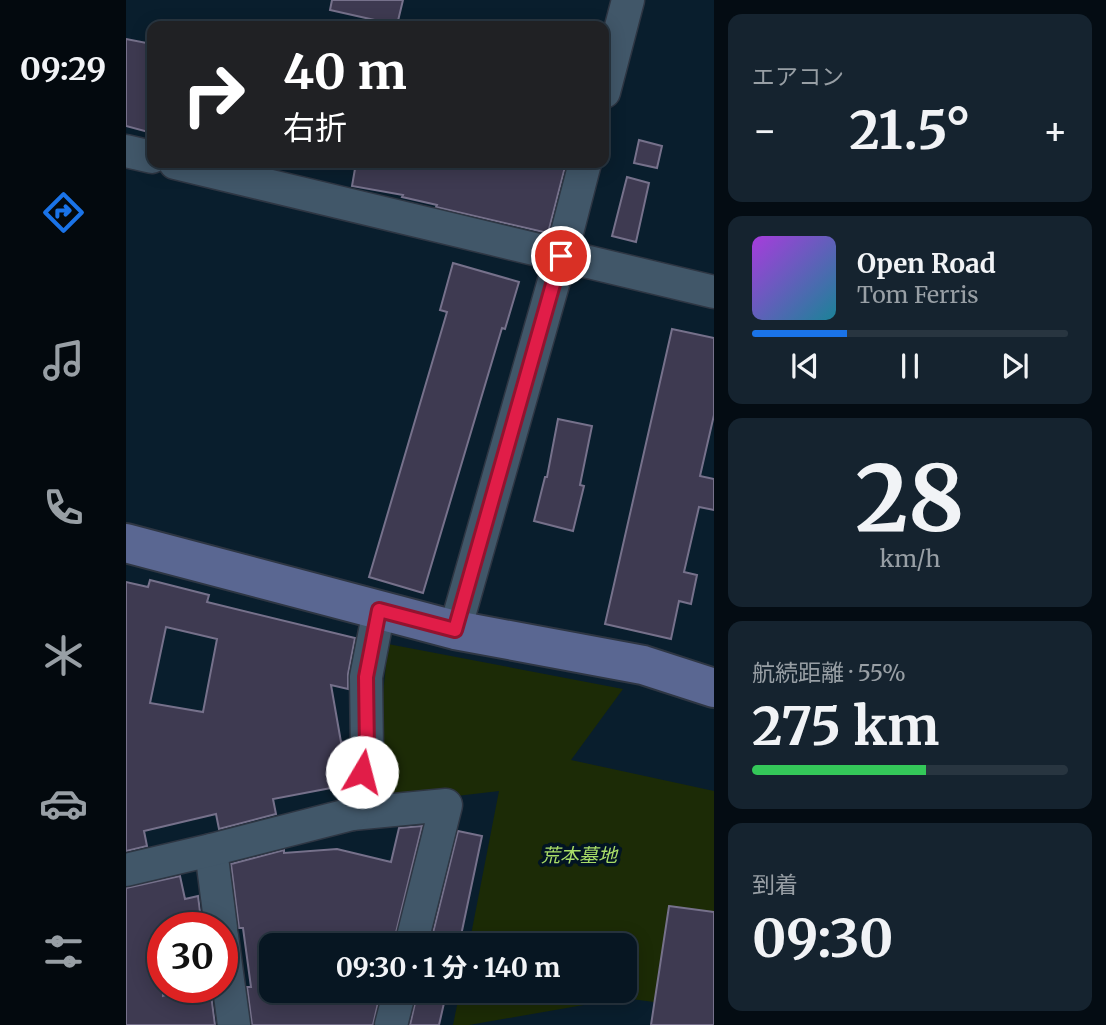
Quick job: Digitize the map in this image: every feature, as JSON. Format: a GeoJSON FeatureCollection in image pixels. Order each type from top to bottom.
{"type":"FeatureCollection","features":[{"type":"Feature","properties":{"kind":"street"},"geometry":{"type":"LineString","coordinates":[[609,73],[628,0]]}},
{"type":"Feature","properties":{"kind":"street"},"geometry":{"type":"LineString","coordinates":[[126,151],[147,156]]}},
{"type":"Feature","properties":{"kind":"street"},"geometry":{"type":"LineString","coordinates":[[196,168],[714,292]]}},
{"type":"Feature","properties":{"kind":"street"},"geometry":{"type":"LineString","coordinates":[[455,630],[584,168]]}},
{"type":"Feature","properties":{"kind":"street"},"geometry":{"type":"LineString","coordinates":[[126,543],[455,630],[643,665],[714,688]]}},
{"type":"Feature","properties":{"kind":"street"},"geometry":{"type":"LineString","coordinates":[[352,814],[367,752],[366,677],[379,610]]}},
{"type":"Feature","properties":{"kind":"street"},"geometry":{"type":"LineString","coordinates":[[126,870],[352,814],[446,805],[414,933]]}},
{"type":"Feature","properties":{"kind":"street"},"geometry":{"type":"LineString","coordinates":[[211,850],[219,912]]}},
{"type":"Feature","properties":{"kind":"street"},"geometry":{"type":"LineString","coordinates":[[231,1003],[234,1025]]}},
{"type":"Feature","properties":{"kind":"street"},"geometry":{"type":"LineString","coordinates":[[391,1025],[397,1003]]}},
{"type":"Feature","properties":{"kind":"green space","name":"荒本墓地"},"geometry":{"type":"Polygon","coordinates":[[[388,644],[623,689],[571,760],[714,791],[714,1010],[637,1000],[637,933],[471,933],[499,791],[372,806],[388,644]]]}},
{"type":"Feature","properties":{"kind":"green space","name":"荒本墓地"},"geometry":{"type":"Polygon","coordinates":[[[458,1003],[595,1003],[469,1025],[453,1025],[458,1003]]]}},
{"type":"Feature","properties":{"kind":"building"},"geometry":{"type":"Polygon","coordinates":[[[332,0],[403,0],[398,21],[379,21],[330,10],[332,0]]]}},
{"type":"Feature","properties":{"kind":"building"},"geometry":{"type":"Polygon","coordinates":[[[126,39],[147,43],[147,132],[126,126],[126,39]]]}},
{"type":"Feature","properties":{"kind":"building"},"geometry":{"type":"Polygon","coordinates":[[[639,140],[662,146],[657,168],[634,163],[639,140]]]}},
{"type":"Feature","properties":{"kind":"building"},"geometry":{"type":"Polygon","coordinates":[[[355,168],[565,168],[548,233],[436,207],[437,205],[402,197],[403,195],[352,186],[355,168]]]}},
{"type":"Feature","properties":{"kind":"building"},"geometry":{"type":"Polygon","coordinates":[[[627,177],[649,183],[636,242],[612,236],[627,177]]]}},
{"type":"Feature","properties":{"kind":"building"},"geometry":{"type":"Polygon","coordinates":[[[453,263],[519,282],[505,329],[502,328],[423,593],[369,577],[447,312],[440,310],[453,263]]]}},
{"type":"Feature","properties":{"kind":"building"},"geometry":{"type":"Polygon","coordinates":[[[672,329],[714,338],[714,415],[700,476],[714,479],[714,510],[699,507],[684,572],[697,575],[691,604],[679,601],[671,639],[605,624],[672,329]]]}},
{"type":"Feature","properties":{"kind":"building"},"geometry":{"type":"Polygon","coordinates":[[[558,419],[592,426],[580,485],[584,486],[573,531],[534,521],[547,477],[558,419]]]}},
{"type":"Feature","properties":{"kind":"building"},"geometry":{"type":"Polygon","coordinates":[[[150,580],[209,595],[207,602],[355,638],[348,689],[331,685],[341,742],[348,741],[349,750],[339,789],[331,788],[273,799],[276,814],[219,829],[216,814],[144,831],[147,846],[126,851],[126,582],[148,587],[150,580]],[[166,627],[150,703],[203,712],[217,639],[166,627]]]}},
{"type":"Feature","properties":{"kind":"building"},"geometry":{"type":"Polygon","coordinates":[[[422,826],[396,933],[259,933],[259,1003],[378,1003],[373,1025],[252,1025],[247,987],[251,987],[243,928],[239,928],[231,864],[284,850],[284,853],[337,849],[391,862],[399,828],[422,826]]]}},
{"type":"Feature","properties":{"kind":"building"},"geometry":{"type":"Polygon","coordinates":[[[458,831],[482,836],[462,933],[433,933],[458,831]]]}},
{"type":"Feature","properties":{"kind":"building"},"geometry":{"type":"Polygon","coordinates":[[[180,876],[185,899],[198,896],[200,912],[147,912],[147,1003],[212,1003],[215,1025],[126,1025],[126,888],[180,876]]]}},
{"type":"Feature","properties":{"kind":"building"},"geometry":{"type":"Polygon","coordinates":[[[669,906],[714,912],[714,1025],[651,1025],[669,906]]]}},
{"type":"Feature","properties":{"kind":"building"},"geometry":{"type":"Polygon","coordinates":[[[415,1003],[444,1003],[439,1025],[410,1025],[415,1003]]]}},
{"type":"Feature","properties":{"kind":"route"},"geometry":{"type":"LineString","coordinates":[[362,772],[367,752],[366,677],[379,610],[455,630],[561,256]]}}]}
